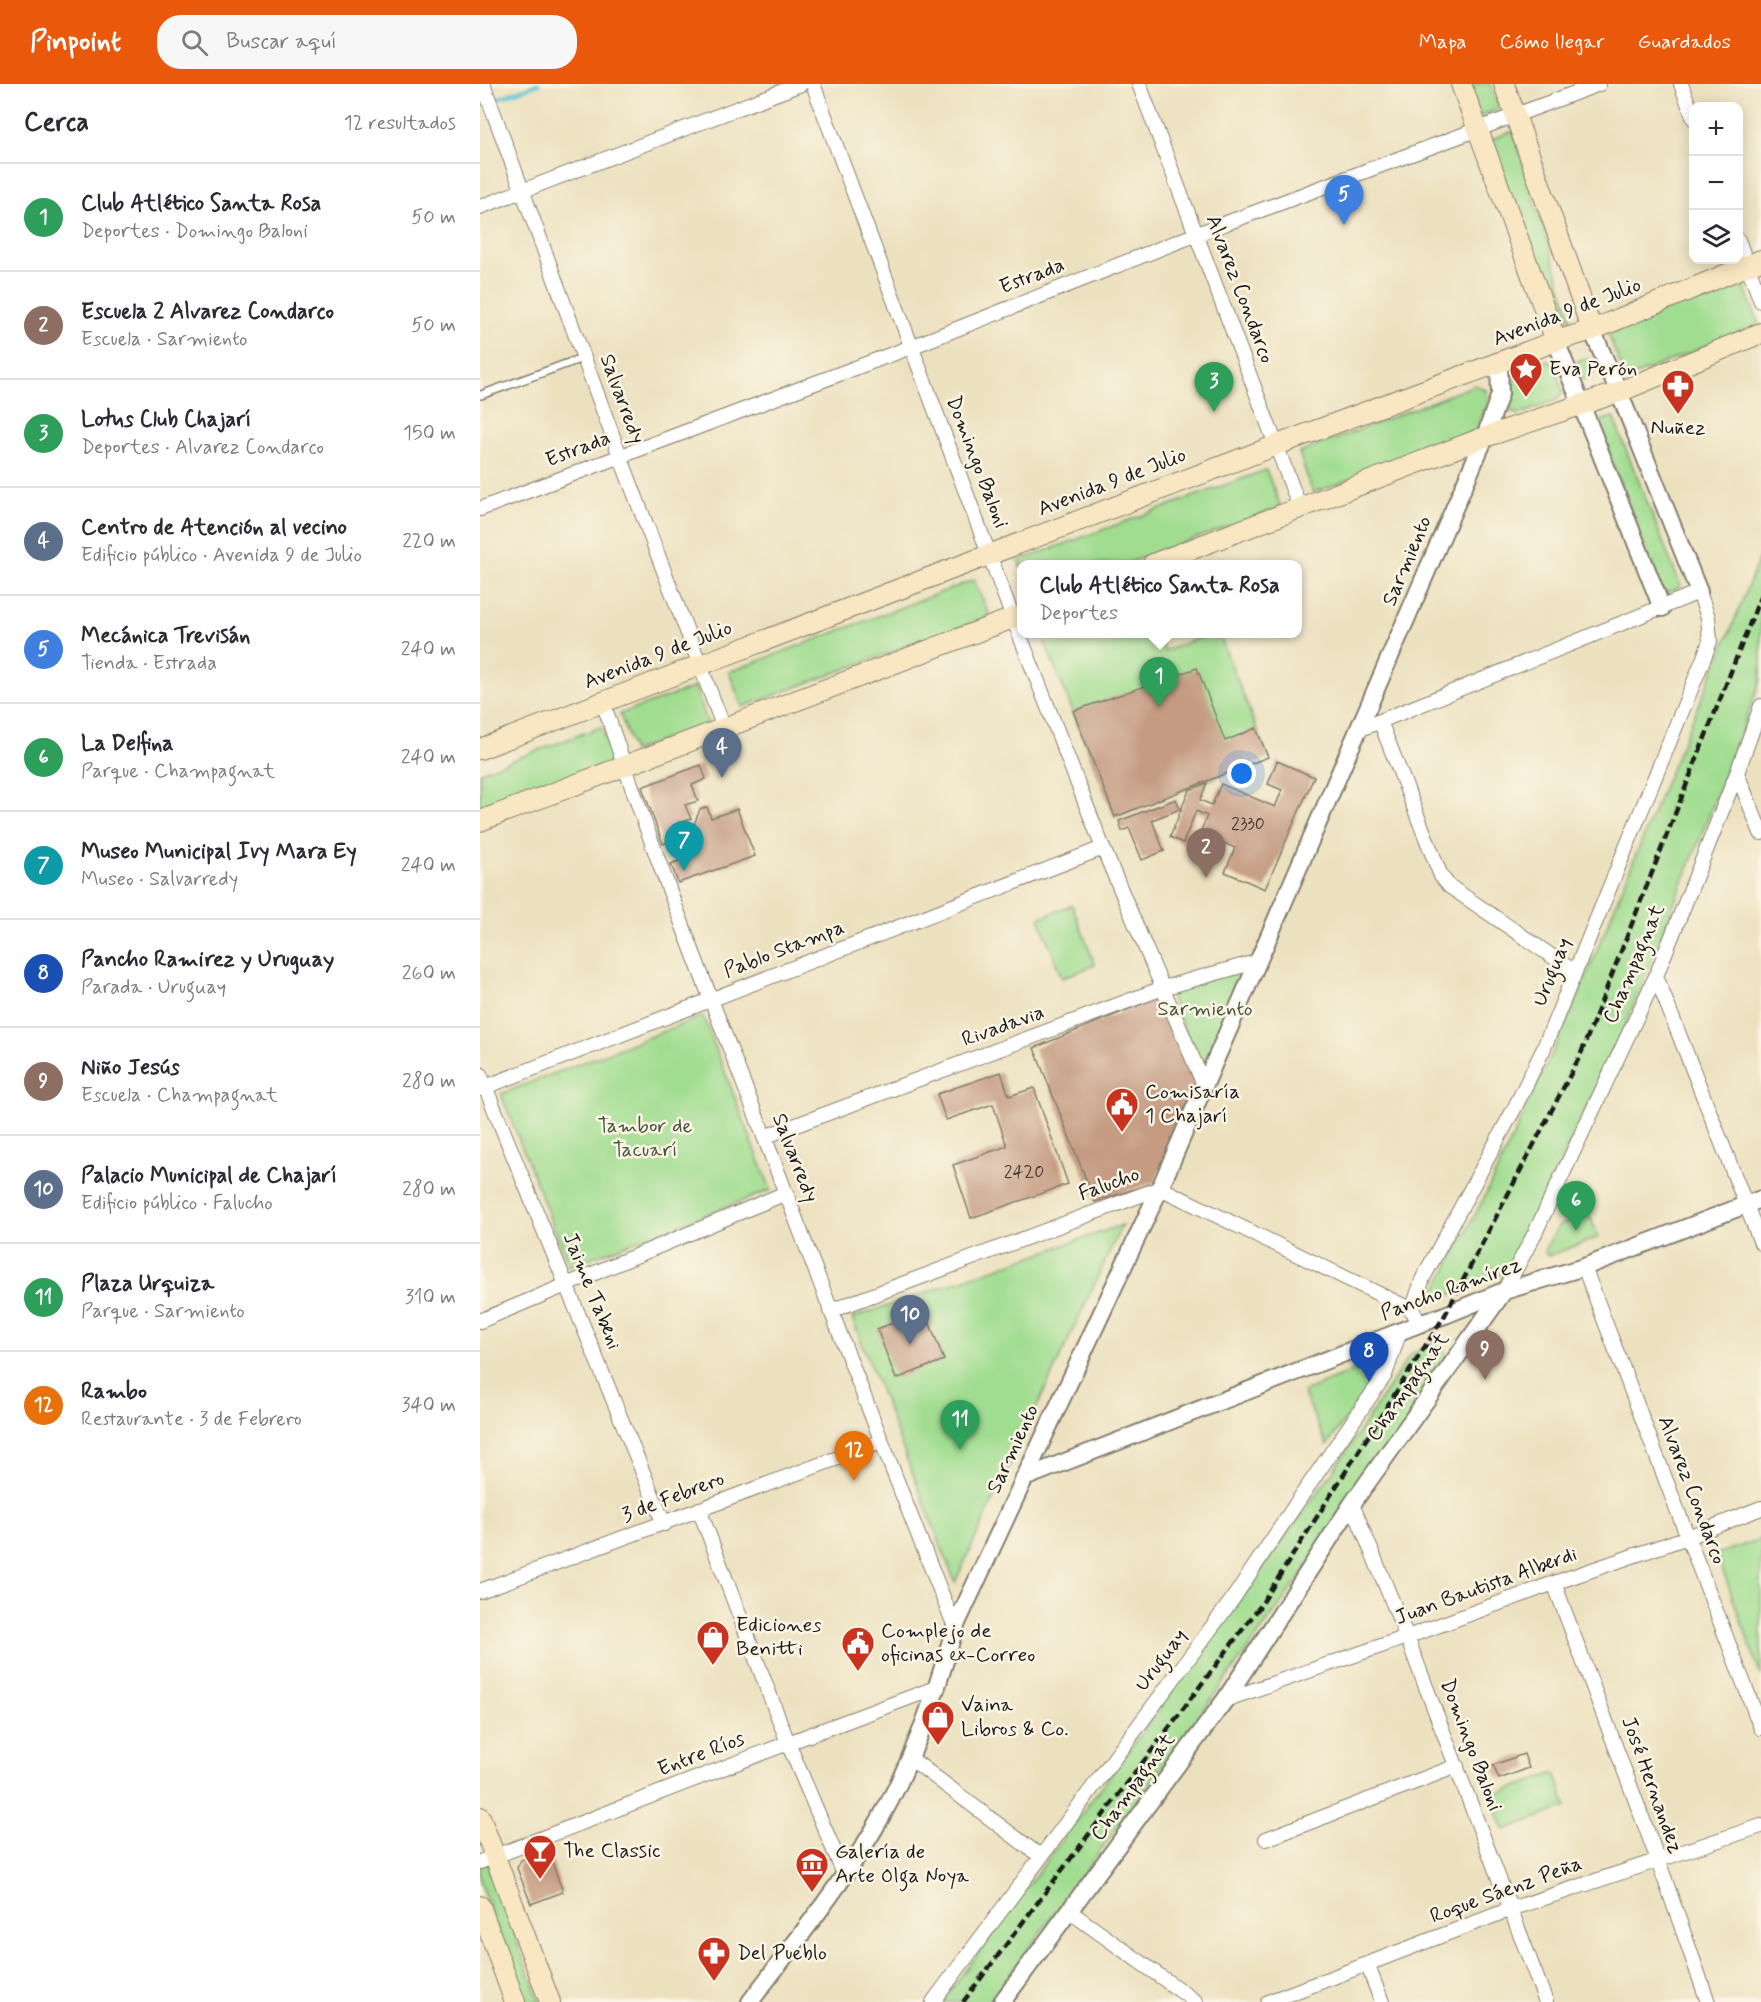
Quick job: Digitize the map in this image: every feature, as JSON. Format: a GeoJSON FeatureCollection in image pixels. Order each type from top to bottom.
{"type":"FeatureCollection","features":[{"type":"Feature","properties":{"kind":"main road"},"geometry":{"type":"LineString","coordinates":[[1461,84],[1556,341]]}},
{"type":"Feature","properties":{"kind":"main road"},"geometry":{"type":"LineString","coordinates":[[1504,84],[1592,330]]}},
{"type":"Feature","properties":{"kind":"main road","name":"Avenida 9 de Julio"},"geometry":{"type":"LineString","coordinates":[[480,749],[1277,445],[1556,341],[1592,330],[1754,263]]}},
{"type":"Feature","properties":{"kind":"main road"},"geometry":{"type":"LineString","coordinates":[[1164,560],[1485,437],[1619,392],[1761,333]]}},
{"type":"Feature","properties":{"kind":"main road"},"geometry":{"type":"LineString","coordinates":[[480,821],[1017,616]]}},
{"type":"Feature","properties":{"kind":"main road"},"geometry":{"type":"LineString","coordinates":[[480,1817],[487,1859],[550,2002]]}},
{"type":"Feature","properties":{"kind":"main road"},"geometry":{"type":"LineString","coordinates":[[480,1906],[515,2002]]}},
{"type":"Feature","properties":{"kind":"street","name":"Salvarredy"},"geometry":{"type":"LineString","coordinates":[[483,84],[620,456],[724,728]]}},
{"type":"Feature","properties":{"kind":"street"},"geometry":{"type":"LineString","coordinates":[[480,207],[801,84]]}},
{"type":"Feature","properties":{"kind":"street","name":"Domingo Baloni"},"geometry":{"type":"LineString","coordinates":[[813,84],[989,555],[1017,616]]}},
{"type":"Feature","properties":{"kind":"street","name":"Alvarez Condarco"},"geometry":{"type":"LineString","coordinates":[[1139,84],[1300,508]]}},
{"type":"Feature","properties":{"kind":"street","name":"Estrada"},"geometry":{"type":"LineString","coordinates":[[480,509],[911,346],[1197,234],[1599,84]]}},
{"type":"Feature","properties":{"kind":"street"},"geometry":{"type":"LineString","coordinates":[[1681,84],[1689,105]]}},
{"type":"Feature","properties":{"kind":"street"},"geometry":{"type":"LineString","coordinates":[[1743,247],[1754,263],[1761,301]]}},
{"type":"Feature","properties":{"kind":"street"},"geometry":{"type":"LineString","coordinates":[[1358,730],[1699,592],[1592,330]]}},
{"type":"Feature","properties":{"kind":"street"},"geometry":{"type":"LineString","coordinates":[[1556,341],[1662,608]]}},
{"type":"Feature","properties":{"kind":"street","name":"Sarmiento"},"geometry":{"type":"LineString","coordinates":[[750,2002],[873,1831],[910,1758],[938,1687],[955,1627],[1160,1188],[1485,437],[1500,394],[1499,364]]}},
{"type":"Feature","properties":{"kind":"street","name":"Uruguay"},"geometry":{"type":"LineString","coordinates":[[1415,1317],[1423,1278],[1543,1050],[1710,641],[1708,617],[1699,592]]}},
{"type":"Feature","properties":{"kind":"street","name":"Domingo Baloni"},"geometry":{"type":"LineString","coordinates":[[1025,638],[1104,848],[1204,1085]]}},
{"type":"Feature","properties":{"kind":"street","name":"Salvarredy"},"geometry":{"type":"LineString","coordinates":[[603,702],[624,766],[711,1000],[880,1442],[955,1627]]}},
{"type":"Feature","properties":{"kind":"street","name":"Champagnat"},"geometry":{"type":"LineString","coordinates":[[1002,2002],[1224,1700],[1352,1504],[1504,1291],[1535,1233],[1656,976],[1737,773],[1761,706]]}},
{"type":"Feature","properties":{"kind":"street"},"geometry":{"type":"LineString","coordinates":[[1380,721],[1441,876],[1449,886],[1575,972]]}},
{"type":"Feature","properties":{"kind":"street"},"geometry":{"type":"LineString","coordinates":[[1737,773],[1761,834]]}},
{"type":"Feature","properties":{"kind":"street","name":"Pablo Stampa"},"geometry":{"type":"LineString","coordinates":[[482,1084],[711,1000],[1104,848]]}},
{"type":"Feature","properties":{"kind":"street","name":"Rivadavia"},"geometry":{"type":"LineString","coordinates":[[764,1137],[1163,988],[1259,961]]}},
{"type":"Feature","properties":{"kind":"street"},"geometry":{"type":"LineString","coordinates":[[1656,976],[1754,1202],[1761,1243]]}},
{"type":"Feature","properties":{"kind":"street","name":"Jaime Tabeni"},"geometry":{"type":"LineString","coordinates":[[482,1084],[664,1524]]}},
{"type":"Feature","properties":{"kind":"street","name":"Falucho"},"geometry":{"type":"LineString","coordinates":[[830,1311],[1160,1188],[1415,1317]]}},
{"type":"Feature","properties":{"kind":"street"},"geometry":{"type":"LineString","coordinates":[[480,1321],[786,1193]]}},
{"type":"Feature","properties":{"kind":"street","name":"Pancho Ramírez"},"geometry":{"type":"LineString","coordinates":[[1024,1478],[1400,1331],[1415,1317],[1445,1315],[1504,1291],[1584,1267],[1754,1202]]}},
{"type":"Feature","properties":{"kind":"street","name":"Alvarez Condarco"},"geometry":{"type":"LineString","coordinates":[[1584,1267],[1761,1728]]}},
{"type":"Feature","properties":{"kind":"street","name":"Uruguay"},"geometry":{"type":"LineString","coordinates":[[933,2002],[1232,1600],[1385,1375],[1400,1331]]}},
{"type":"Feature","properties":{"kind":"street","name":"3 de Febrero"},"geometry":{"type":"LineString","coordinates":[[480,1591],[880,1442]]}},
{"type":"Feature","properties":{"kind":"street","name":"Domingo Baloni"},"geometry":{"type":"LineString","coordinates":[[1352,1504],[1407,1637],[1546,2002]]}},
{"type":"Feature","properties":{"kind":"street","name":"Juan Bautista Alberdi"},"geometry":{"type":"LineString","coordinates":[[1224,1700],[1688,1538],[1761,1508]]}},
{"type":"Feature","properties":{"kind":"street"},"geometry":{"type":"LineString","coordinates":[[699,1509],[788,1743],[844,1874]]}},
{"type":"Feature","properties":{"kind":"street","name":"José Hernandez"},"geometry":{"type":"LineString","coordinates":[[1554,1583],[1658,1860],[1708,2002]]}},
{"type":"Feature","properties":{"kind":"street","name":"Entre Ríos"},"geometry":{"type":"LineString","coordinates":[[487,1859],[938,1687]]}},
{"type":"Feature","properties":{"kind":"street"},"geometry":{"type":"LineString","coordinates":[[910,1758],[1040,1856]]}},
{"type":"Feature","properties":{"kind":"street"},"geometry":{"type":"LineString","coordinates":[[1266,1839],[1456,1766]]}},
{"type":"Feature","properties":{"kind":"street","name":"Roque Sáenz Peña"},"geometry":{"type":"LineString","coordinates":[[1268,2002],[1511,1908],[1761,1826]]}},
{"type":"Feature","properties":{"kind":"street"},"geometry":{"type":"LineString","coordinates":[[1069,1911],[1196,2002]]}},
{"type":"Feature","properties":{"kind":"street"},"geometry":{"type":"LineString","coordinates":[[1367,1964],[1382,2002]]}},
{"type":"Feature","properties":{"kind":"lane"},"geometry":{"type":"LineString","coordinates":[[481,395],[585,357]]}},
{"type":"Feature","properties":{"kind":"green space"},"geometry":{"type":"Polygon","coordinates":[[[1468,84],[1490,84],[1500,109],[1480,116],[1468,84]]]}},
{"type":"Feature","properties":{"kind":"green space"},"geometry":{"type":"Polygon","coordinates":[[[1513,131],[1571,318],[1559,322],[1489,140],[1513,131]]]}},
{"type":"Feature","properties":{"kind":"green space"},"geometry":{"type":"Polygon","coordinates":[[[1740,276],[1759,324],[1626,379],[1608,334],[1740,276]]]}},
{"type":"Feature","properties":{"kind":"green space"},"geometry":{"type":"Polygon","coordinates":[[[1584,359],[1591,362],[1594,369],[1591,376],[1584,379],[1577,376],[1574,369],[1577,362],[1584,359]]]}},
{"type":"Feature","properties":{"kind":"green space"},"geometry":{"type":"Polygon","coordinates":[[[1548,360],[1554,365],[1563,391],[1557,400],[1518,415],[1509,410],[1504,403],[1518,373],[1523,368],[1548,360]]]}},
{"type":"Feature","properties":{"kind":"green space"},"geometry":{"type":"Polygon","coordinates":[[[1475,385],[1486,390],[1489,402],[1474,432],[1313,493],[1299,453],[1475,385]]]}},
{"type":"Feature","properties":{"kind":"green space"},"geometry":{"type":"Polygon","coordinates":[[[1613,417],[1681,587],[1663,594],[1597,422],[1613,417]]]}},
{"type":"Feature","properties":{"kind":"green space"},"geometry":{"type":"Polygon","coordinates":[[[1266,470],[1281,507],[1136,560],[1021,560],[1266,470]]]}},
{"type":"Feature","properties":{"kind":"green space"},"geometry":{"type":"Polygon","coordinates":[[[1761,553],[1761,679],[1620,1039],[1506,1272],[1429,1303],[1486,1194],[1575,1004],[1761,553]]]}},
{"type":"Feature","properties":{"kind":"green space"},"geometry":{"type":"Polygon","coordinates":[[[974,580],[990,616],[742,707],[729,672],[974,580]]]}},
{"type":"Feature","properties":{"kind":"green space"},"geometry":{"type":"Polygon","coordinates":[[[1043,638],[1159,638],[1165,651],[1199,638],[1221,638],[1268,757],[1115,817],[1043,638]]]}},
{"type":"Feature","properties":{"kind":"green space"},"geometry":{"type":"Polygon","coordinates":[[[695,687],[708,724],[633,751],[620,714],[695,687]]]}},
{"type":"Feature","properties":{"kind":"green space"},"geometry":{"type":"Polygon","coordinates":[[[601,727],[614,762],[480,812],[480,772],[601,727]]]}},
{"type":"Feature","properties":{"kind":"green space"},"geometry":{"type":"Polygon","coordinates":[[[1072,905],[1095,965],[1062,978],[1039,918],[1072,905]]]}},
{"type":"Feature","properties":{"kind":"green space","name":"Sarmiento"},"geometry":{"type":"Polygon","coordinates":[[[1254,966],[1205,1078],[1168,991],[1254,966]]]}},
{"type":"Feature","properties":{"kind":"green space","name":"Tambor de Tacuarí"},"geometry":{"type":"Polygon","coordinates":[[[703,1016],[771,1190],[569,1266],[501,1094],[703,1016]]]}},
{"type":"Feature","properties":{"kind":"green space"},"geometry":{"type":"Polygon","coordinates":[[[1589,1214],[1599,1237],[1551,1255],[1546,1254],[1545,1249],[1559,1225],[1589,1214]]]}},
{"type":"Feature","properties":{"kind":"green space"},"geometry":{"type":"Polygon","coordinates":[[[1122,1225],[955,1582],[852,1318],[1122,1225]]]}},
{"type":"Feature","properties":{"kind":"green space"},"geometry":{"type":"Polygon","coordinates":[[[1432,1343],[1443,1348],[1449,1362],[1276,1611],[990,2002],[942,2002],[1333,1471],[1410,1355],[1432,1343]]]}},
{"type":"Feature","properties":{"kind":"green space"},"geometry":{"type":"Polygon","coordinates":[[[1374,1362],[1378,1374],[1327,1445],[1303,1392],[1374,1362]]]}},
{"type":"Feature","properties":{"kind":"green space"},"geometry":{"type":"Polygon","coordinates":[[[1761,1539],[1761,1676],[1717,1554],[1761,1539]]]}},
{"type":"Feature","properties":{"kind":"green space"},"geometry":{"type":"Polygon","coordinates":[[[1555,1773],[1567,1807],[1504,1830],[1491,1796],[1555,1773]]]}},
{"type":"Feature","properties":{"kind":"green space"},"geometry":{"type":"Polygon","coordinates":[[[487,1863],[540,2002],[524,2002],[480,1881],[480,1866],[487,1863]]]}},
{"type":"Feature","properties":{"kind":"building"},"geometry":{"type":"Polygon","coordinates":[[[1197,668],[1225,741],[1256,728],[1268,757],[1115,817],[1073,711],[1197,668]]]}},
{"type":"Feature","properties":{"kind":"building"},"geometry":{"type":"Polygon","coordinates":[[[1277,761],[1314,777],[1265,889],[1225,872],[1235,848],[1200,833],[1207,816],[1196,811],[1183,843],[1170,837],[1189,790],[1207,783],[1200,800],[1212,805],[1221,784],[1275,807],[1282,790],[1268,784],[1277,761]]]}},
{"type":"Feature","properties":{"kind":"building"},"geometry":{"type":"Polygon","coordinates":[[[701,765],[706,779],[692,785],[698,801],[685,805],[691,819],[678,823],[683,836],[663,844],[642,787],[701,765]]]}},
{"type":"Feature","properties":{"kind":"building"},"geometry":{"type":"Polygon","coordinates":[[[1176,799],[1180,809],[1152,820],[1164,851],[1142,860],[1129,828],[1122,831],[1119,821],[1176,799]]]}},
{"type":"Feature","properties":{"kind":"building"},"geometry":{"type":"Polygon","coordinates":[[[707,807],[711,818],[737,809],[755,856],[678,883],[671,864],[689,857],[685,848],[700,809],[707,807]]]}},
{"type":"Feature","properties":{"kind":"building","name":"Comisaría 1 Chajarí"},"geometry":{"type":"Polygon","coordinates":[[[1161,996],[1197,1085],[1155,1182],[1095,1202],[1034,1048],[1161,996]]]}},
{"type":"Feature","properties":{"kind":"building"},"geometry":{"type":"Polygon","coordinates":[[[1001,1072],[1009,1096],[1034,1088],[1068,1184],[971,1218],[953,1165],[1007,1146],[993,1104],[946,1120],[937,1094],[1001,1072]]]}},
{"type":"Feature","properties":{"kind":"building"},"geometry":{"type":"Polygon","coordinates":[[[925,1311],[944,1360],[896,1379],[877,1329],[925,1311]]]}},
{"type":"Feature","properties":{"kind":"building"},"geometry":{"type":"Polygon","coordinates":[[[1524,1754],[1529,1768],[1499,1779],[1493,1765],[1524,1754]]]}},
{"type":"Feature","properties":{"kind":"building","name":"The Classic"},"geometry":{"type":"Polygon","coordinates":[[[548,1851],[563,1892],[531,1904],[517,1868],[521,1860],[548,1851]]]}},
{"type":"Feature","properties":{"kind":"waterway"},"geometry":{"type":"LineString","coordinates":[[499,98],[538,84]]}},
{"type":"Feature","properties":{"kind":"railway"},"geometry":{"type":"LineString","coordinates":[[963,2002],[1261,1605],[1445,1315],[1580,1056],[1761,595]]}},
{"type":"Feature","properties":{"kind":"place","name":"Mecánica Trevisán"},"geometry":{"type":"Point","coordinates":[1344,225]}},
{"type":"Feature","properties":{"kind":"place","name":"Eva Perón"},"geometry":{"type":"Point","coordinates":[1526,398]}},
{"type":"Feature","properties":{"kind":"place","name":"Lotus Club Chajarí"},"geometry":{"type":"Point","coordinates":[1214,412]}},
{"type":"Feature","properties":{"kind":"place","name":"Nuñez"},"geometry":{"type":"Point","coordinates":[1678,415]}},
{"type":"Feature","properties":{"kind":"place","name":"Club Atlético Santa Rosa"},"geometry":{"type":"Point","coordinates":[1159,707]}},
{"type":"Feature","properties":{"kind":"place","name":"Centro de Atención al vecino"},"geometry":{"type":"Point","coordinates":[722,778]}},
{"type":"Feature","properties":{"kind":"place","name":"Museo Municipal Ivy Mara Ey"},"geometry":{"type":"Point","coordinates":[684,871]}},
{"type":"Feature","properties":{"kind":"place","name":"Escuela 2 Alvarez Condarco"},"geometry":{"type":"Point","coordinates":[1206,878]}},
{"type":"Feature","properties":{"kind":"place","name":"Comisaría 1 Chajarí"},"geometry":{"type":"Point","coordinates":[1122,1133]}},
{"type":"Feature","properties":{"kind":"place","name":"La Delfina"},"geometry":{"type":"Point","coordinates":[1576,1231]}},
{"type":"Feature","properties":{"kind":"place","name":"Palacio Municipal de Chajarí"},"geometry":{"type":"Point","coordinates":[910,1345]}},
{"type":"Feature","properties":{"kind":"place","name":"Niño Jesús"},"geometry":{"type":"Point","coordinates":[1485,1380]}},
{"type":"Feature","properties":{"kind":"place","name":"Pancho Ramirez y Uruguay"},"geometry":{"type":"Point","coordinates":[1369,1382]}},
{"type":"Feature","properties":{"kind":"place","name":"Plaza Urquiza"},"geometry":{"type":"Point","coordinates":[960,1450]}},
{"type":"Feature","properties":{"kind":"place","name":"Rambo"},"geometry":{"type":"Point","coordinates":[854,1481]}},
{"type":"Feature","properties":{"kind":"place","name":"Ediciones Benitti"},"geometry":{"type":"Point","coordinates":[713,1666]}},
{"type":"Feature","properties":{"kind":"place","name":"Complejo de oficinas ex-Correo"},"geometry":{"type":"Point","coordinates":[858,1672]}},
{"type":"Feature","properties":{"kind":"place","name":"Vaina Libros & Co."},"geometry":{"type":"Point","coordinates":[938,1746]}},
{"type":"Feature","properties":{"kind":"place","name":"The Classic"},"geometry":{"type":"Point","coordinates":[540,1880]}},
{"type":"Feature","properties":{"kind":"place","name":"Galería de Arte Olga Noya"},"geometry":{"type":"Point","coordinates":[812,1893]}},
{"type":"Feature","properties":{"kind":"place","name":"Del Pueblo"},"geometry":{"type":"Point","coordinates":[714,1982]}}]}
